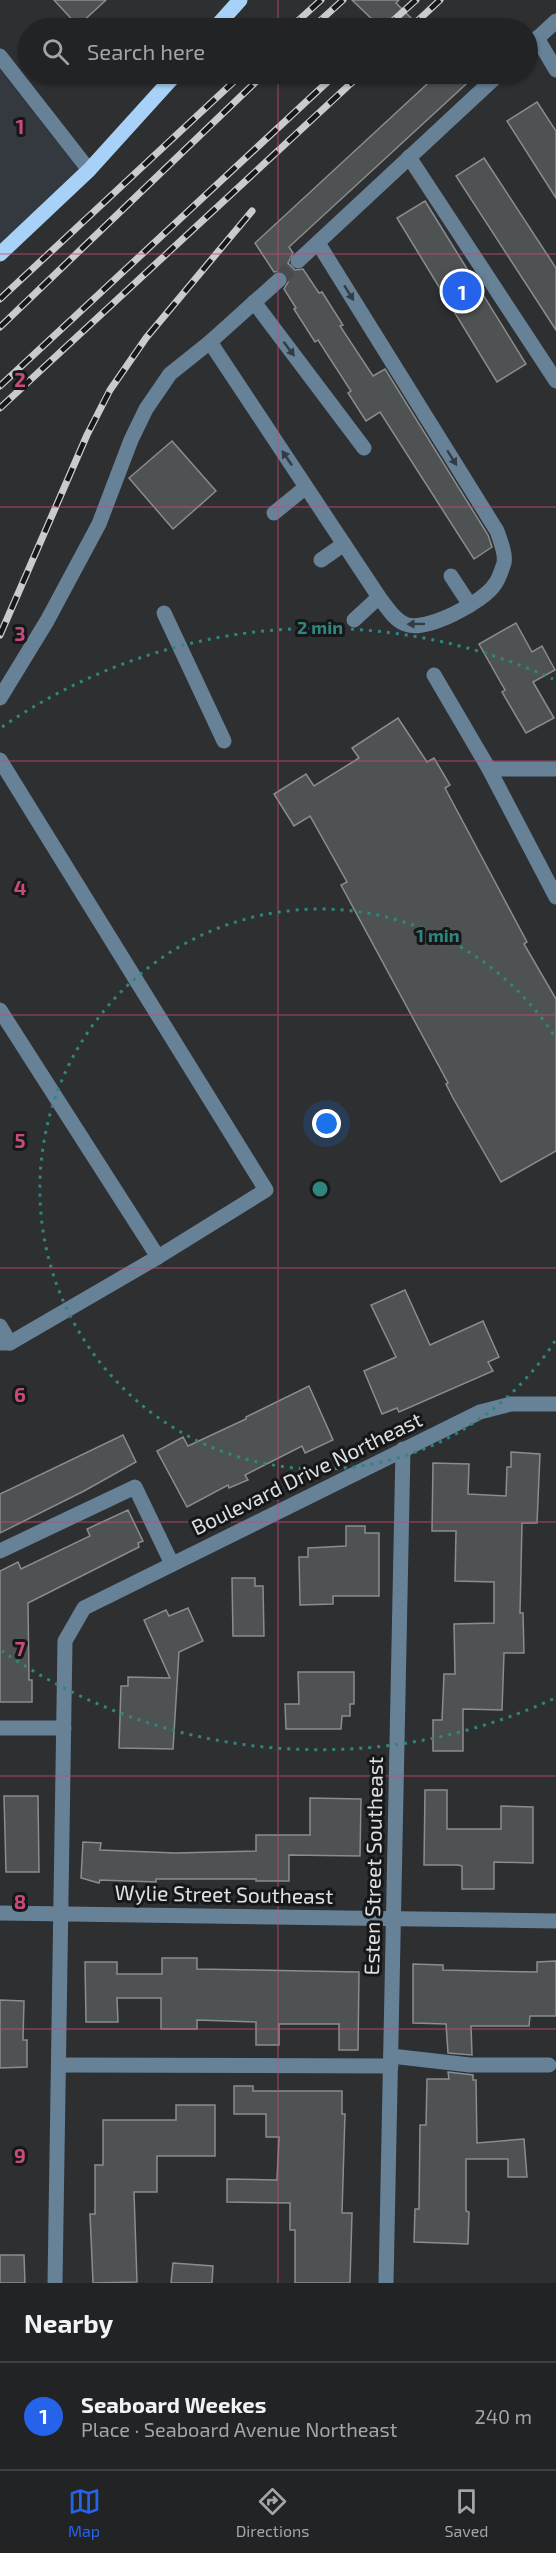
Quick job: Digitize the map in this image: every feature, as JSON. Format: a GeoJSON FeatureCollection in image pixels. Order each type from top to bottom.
{"type":"FeatureCollection","features":[{"type":"Feature","properties":{"kind":"main road"},"geometry":{"type":"LineString","coordinates":[[224,18],[240,0]]}},
{"type":"Feature","properties":{"kind":"main road"},"geometry":{"type":"LineString","coordinates":[[0,254],[89,170],[167,84]]}},
{"type":"Feature","properties":{"kind":"street"},"geometry":{"type":"LineString","coordinates":[[538,38],[556,21]]}},
{"type":"Feature","properties":{"kind":"street"},"geometry":{"type":"LineString","coordinates":[[538,50],[556,70]]}},
{"type":"Feature","properties":{"kind":"street"},"geometry":{"type":"LineString","coordinates":[[0,56],[18,79]]}},
{"type":"Feature","properties":{"kind":"street"},"geometry":{"type":"LineString","coordinates":[[22,84],[89,170]]}},
{"type":"Feature","properties":{"kind":"street"},"geometry":{"type":"LineString","coordinates":[[298,261],[488,84]]}},
{"type":"Feature","properties":{"kind":"street"},"geometry":{"type":"LineString","coordinates":[[410,158],[556,381]]}},
{"type":"Feature","properties":{"kind":"street"},"geometry":{"type":"LineString","coordinates":[[210,342],[379,597],[396,618],[406,625],[417,626],[439,622],[470,605],[495,586],[505,560],[497,531],[318,243]]}},
{"type":"Feature","properties":{"kind":"street"},"geometry":{"type":"LineString","coordinates":[[0,698],[47,621],[99,524],[115,477],[147,409],[170,374],[210,342],[279,280]]}},
{"type":"Feature","properties":{"kind":"street"},"geometry":{"type":"LineString","coordinates":[[254,302],[364,448]]}},
{"type":"Feature","properties":{"kind":"street"},"geometry":{"type":"LineString","coordinates":[[274,513],[306,488]]}},
{"type":"Feature","properties":{"kind":"street"},"geometry":{"type":"LineString","coordinates":[[321,560],[344,544]]}},
{"type":"Feature","properties":{"kind":"street"},"geometry":{"type":"LineString","coordinates":[[451,576],[470,605]]}},
{"type":"Feature","properties":{"kind":"street"},"geometry":{"type":"LineString","coordinates":[[354,620],[379,597]]}},
{"type":"Feature","properties":{"kind":"street"},"geometry":{"type":"LineString","coordinates":[[164,613],[224,741]]}},
{"type":"Feature","properties":{"kind":"street"},"geometry":{"type":"LineString","coordinates":[[434,675],[489,769],[556,897]]}},
{"type":"Feature","properties":{"kind":"street"},"geometry":{"type":"LineString","coordinates":[[0,760],[266,1190],[158,1257],[5,1343],[0,1326]]}},
{"type":"Feature","properties":{"kind":"street"},"geometry":{"type":"LineString","coordinates":[[489,769],[556,769]]}},
{"type":"Feature","properties":{"kind":"street"},"geometry":{"type":"LineString","coordinates":[[0,1010],[158,1257]]}},
{"type":"Feature","properties":{"kind":"street","name":"Boulevard Drive Northeast"},"geometry":{"type":"LineString","coordinates":[[64,1728],[65,1641],[84,1608],[480,1412],[511,1404],[556,1404]]}},
{"type":"Feature","properties":{"kind":"street","name":"Esten Street Southeast"},"geometry":{"type":"LineString","coordinates":[[386,2283],[403,1449]]}},
{"type":"Feature","properties":{"kind":"street"},"geometry":{"type":"LineString","coordinates":[[0,1551],[135,1487],[172,1564]]}},
{"type":"Feature","properties":{"kind":"street"},"geometry":{"type":"LineString","coordinates":[[0,1728],[64,1728],[55,2283]]}},
{"type":"Feature","properties":{"kind":"street","name":"Wylie Street Southeast"},"geometry":{"type":"LineString","coordinates":[[0,1913],[556,1921]]}},
{"type":"Feature","properties":{"kind":"street"},"geometry":{"type":"LineString","coordinates":[[59,2066],[391,2061],[470,2066],[549,2065]]}},
{"type":"Feature","properties":{"kind":"shaded area"},"geometry":{"type":"Polygon","coordinates":[[[0,70],[83,174],[0,251],[0,70]]]}},
{"type":"Feature","properties":{"kind":"building"},"geometry":{"type":"Polygon","coordinates":[[[54,0],[106,0],[87,18],[71,18],[54,0]]]}},
{"type":"Feature","properties":{"kind":"building"},"geometry":{"type":"Polygon","coordinates":[[[352,0],[399,0],[396,3],[411,18],[371,18],[352,0]]]}},
{"type":"Feature","properties":{"kind":"building"},"geometry":{"type":"Polygon","coordinates":[[[427,84],[466,84],[289,247],[293,253],[288,263],[295,270],[303,269],[319,293],[322,292],[343,325],[340,326],[373,376],[385,369],[488,535],[492,547],[474,559],[380,412],[366,421],[348,393],[351,391],[318,340],[315,342],[294,309],[296,308],[284,289],[288,282],[287,274],[281,271],[274,272],[255,243],[427,84]]]}},
{"type":"Feature","properties":{"kind":"building"},"geometry":{"type":"Polygon","coordinates":[[[537,102],[556,131],[556,198],[507,121],[537,102]]]}},
{"type":"Feature","properties":{"kind":"building"},"geometry":{"type":"Polygon","coordinates":[[[484,158],[556,268],[556,330],[456,176],[484,158]]]}},
{"type":"Feature","properties":{"kind":"building"},"geometry":{"type":"Polygon","coordinates":[[[425,201],[526,364],[497,382],[397,218],[425,201]]]}},
{"type":"Feature","properties":{"kind":"building"},"geometry":{"type":"Polygon","coordinates":[[[172,441],[216,491],[173,529],[129,478],[172,441]]]}},
{"type":"Feature","properties":{"kind":"building"},"geometry":{"type":"Polygon","coordinates":[[[516,623],[532,652],[542,646],[555,670],[533,682],[554,718],[526,733],[502,692],[505,690],[479,644],[516,623]]]}},
{"type":"Feature","properties":{"kind":"building"},"geometry":{"type":"Polygon","coordinates":[[[398,718],[427,762],[434,758],[450,785],[445,788],[527,942],[524,944],[556,999],[556,1151],[501,1182],[453,1098],[446,1084],[448,1083],[341,885],[347,882],[310,816],[294,826],[274,794],[306,774],[314,786],[359,758],[352,748],[398,718]]]}},
{"type":"Feature","properties":{"kind":"building"},"geometry":{"type":"Polygon","coordinates":[[[405,1290],[430,1345],[483,1321],[499,1357],[488,1362],[493,1371],[399,1412],[397,1408],[382,1414],[364,1371],[396,1357],[371,1305],[405,1290]]]}},
{"type":"Feature","properties":{"kind":"building"},"geometry":{"type":"Polygon","coordinates":[[[309,1386],[333,1440],[305,1453],[302,1446],[245,1475],[248,1480],[229,1488],[228,1485],[187,1507],[157,1451],[183,1437],[188,1446],[309,1386]]]}},
{"type":"Feature","properties":{"kind":"building"},"geometry":{"type":"Polygon","coordinates":[[[123,1435],[136,1462],[0,1533],[0,1494],[123,1435]]]}},
{"type":"Feature","properties":{"kind":"building"},"geometry":{"type":"Polygon","coordinates":[[[511,1452],[540,1454],[537,1523],[522,1523],[520,1613],[523,1613],[524,1653],[504,1653],[502,1710],[463,1709],[463,1751],[433,1751],[433,1720],[442,1720],[444,1674],[455,1674],[454,1624],[494,1623],[494,1582],[455,1581],[456,1531],[432,1531],[433,1463],[469,1464],[468,1494],[506,1496],[507,1467],[511,1467],[511,1452]]]}},
{"type":"Feature","properties":{"kind":"building"},"geometry":{"type":"Polygon","coordinates":[[[128,1510],[143,1541],[138,1543],[139,1547],[28,1603],[29,1680],[32,1680],[32,1702],[0,1702],[0,1571],[18,1562],[21,1569],[90,1536],[87,1529],[128,1510]]]}},
{"type":"Feature","properties":{"kind":"building"},"geometry":{"type":"Polygon","coordinates":[[[346,1526],[365,1526],[365,1533],[379,1533],[379,1596],[333,1596],[333,1604],[300,1605],[299,1557],[308,1557],[308,1548],[346,1546],[346,1526]]]}},
{"type":"Feature","properties":{"kind":"building"},"geometry":{"type":"Polygon","coordinates":[[[232,1578],[255,1578],[255,1586],[263,1586],[264,1636],[233,1636],[232,1578]]]}},
{"type":"Feature","properties":{"kind":"building"},"geometry":{"type":"Polygon","coordinates":[[[188,1608],[203,1641],[179,1652],[173,1749],[119,1748],[121,1686],[128,1686],[128,1677],[170,1678],[144,1620],[166,1610],[169,1616],[188,1608]]]}},
{"type":"Feature","properties":{"kind":"building"},"geometry":{"type":"Polygon","coordinates":[[[298,1672],[354,1672],[354,1704],[350,1704],[350,1716],[342,1716],[341,1729],[286,1729],[285,1704],[299,1704],[298,1672]]]}},
{"type":"Feature","properties":{"kind":"building"},"geometry":{"type":"Polygon","coordinates":[[[425,1790],[447,1790],[447,1829],[501,1829],[501,1806],[533,1807],[533,1863],[494,1862],[494,1889],[462,1889],[462,1866],[424,1865],[425,1790]]]}},
{"type":"Feature","properties":{"kind":"building"},"geometry":{"type":"Polygon","coordinates":[[[4,1796],[38,1796],[39,1872],[6,1872],[4,1796]]]}},
{"type":"Feature","properties":{"kind":"building"},"geometry":{"type":"Polygon","coordinates":[[[310,1798],[361,1799],[360,1856],[289,1855],[289,1881],[156,1879],[156,1882],[100,1880],[99,1883],[81,1878],[83,1842],[101,1843],[100,1850],[176,1853],[256,1851],[256,1835],[310,1835],[310,1798]]]}},
{"type":"Feature","properties":{"kind":"building"},"geometry":{"type":"Polygon","coordinates":[[[162,1958],[197,1958],[197,1969],[359,1972],[358,2050],[339,2050],[339,2024],[279,2024],[279,2045],[256,2045],[256,2022],[197,2020],[197,2029],[161,2029],[161,1998],[117,1998],[118,2022],[86,2022],[85,1962],[117,1962],[117,1974],[162,1974],[162,1958]]]}},
{"type":"Feature","properties":{"kind":"building"},"geometry":{"type":"Polygon","coordinates":[[[556,1961],[556,2016],[530,2016],[529,2026],[471,2026],[472,2055],[448,2053],[446,2024],[413,2023],[413,1964],[443,1965],[443,1970],[537,1972],[537,1962],[556,1961]]]}},
{"type":"Feature","properties":{"kind":"building"},"geometry":{"type":"Polygon","coordinates":[[[0,2000],[24,2001],[23,2040],[27,2040],[27,2067],[0,2068],[0,2000]]]}},
{"type":"Feature","properties":{"kind":"building"},"geometry":{"type":"Polygon","coordinates":[[[448,2072],[473,2075],[473,2080],[476,2080],[477,2143],[524,2139],[527,2177],[508,2177],[508,2159],[466,2159],[468,2244],[414,2242],[415,2209],[419,2209],[420,2125],[426,2125],[427,2079],[449,2079],[448,2072]]]}},
{"type":"Feature","properties":{"kind":"building"},"geometry":{"type":"Polygon","coordinates":[[[234,2086],[253,2086],[253,2091],[342,2091],[342,2114],[345,2114],[342,2213],[352,2213],[350,2283],[295,2283],[295,2230],[290,2230],[290,2203],[227,2202],[227,2179],[277,2180],[279,2137],[266,2137],[266,2114],[234,2114],[234,2086]]]}},
{"type":"Feature","properties":{"kind":"building"},"geometry":{"type":"Polygon","coordinates":[[[176,2105],[215,2105],[215,2156],[157,2156],[157,2192],[134,2192],[137,2282],[93,2283],[90,2214],[95,2214],[95,2165],[103,2165],[103,2120],[176,2120],[176,2105]]]}},
{"type":"Feature","properties":{"kind":"building"},"geometry":{"type":"Polygon","coordinates":[[[0,2255],[24,2255],[25,2283],[0,2283],[0,2255]]]}},
{"type":"Feature","properties":{"kind":"building"},"geometry":{"type":"Polygon","coordinates":[[[173,2263],[213,2266],[212,2283],[171,2283],[173,2263]]]}},
{"type":"Feature","properties":{"kind":"tunnel"},"geometry":{"type":"LineString","coordinates":[[279,280],[298,261]]}},
{"type":"Feature","properties":{"kind":"railway"},"geometry":{"type":"LineString","coordinates":[[301,18],[321,0]]}},
{"type":"Feature","properties":{"kind":"railway"},"geometry":{"type":"LineString","coordinates":[[323,18],[343,0]]}},
{"type":"Feature","properties":{"kind":"railway"},"geometry":{"type":"LineString","coordinates":[[396,18],[416,0]]}},
{"type":"Feature","properties":{"kind":"railway"},"geometry":{"type":"LineString","coordinates":[[421,18],[440,0]]}},
{"type":"Feature","properties":{"kind":"railway"},"geometry":{"type":"LineString","coordinates":[[0,299],[231,84]]}},
{"type":"Feature","properties":{"kind":"railway"},"geometry":{"type":"LineString","coordinates":[[0,327],[254,84]]}},
{"type":"Feature","properties":{"kind":"railway"},"geometry":{"type":"LineString","coordinates":[[0,386],[325,84]]}},
{"type":"Feature","properties":{"kind":"railway"},"geometry":{"type":"LineString","coordinates":[[0,408],[350,84]]}},
{"type":"Feature","properties":{"kind":"railway"},"geometry":{"type":"LineString","coordinates":[[0,635],[87,435],[110,390],[146,338],[252,211]]}},
{"type":"Feature","properties":{"kind":"place","name":"Seaboard Weekes"},"geometry":{"type":"Point","coordinates":[462,291]}}]}
